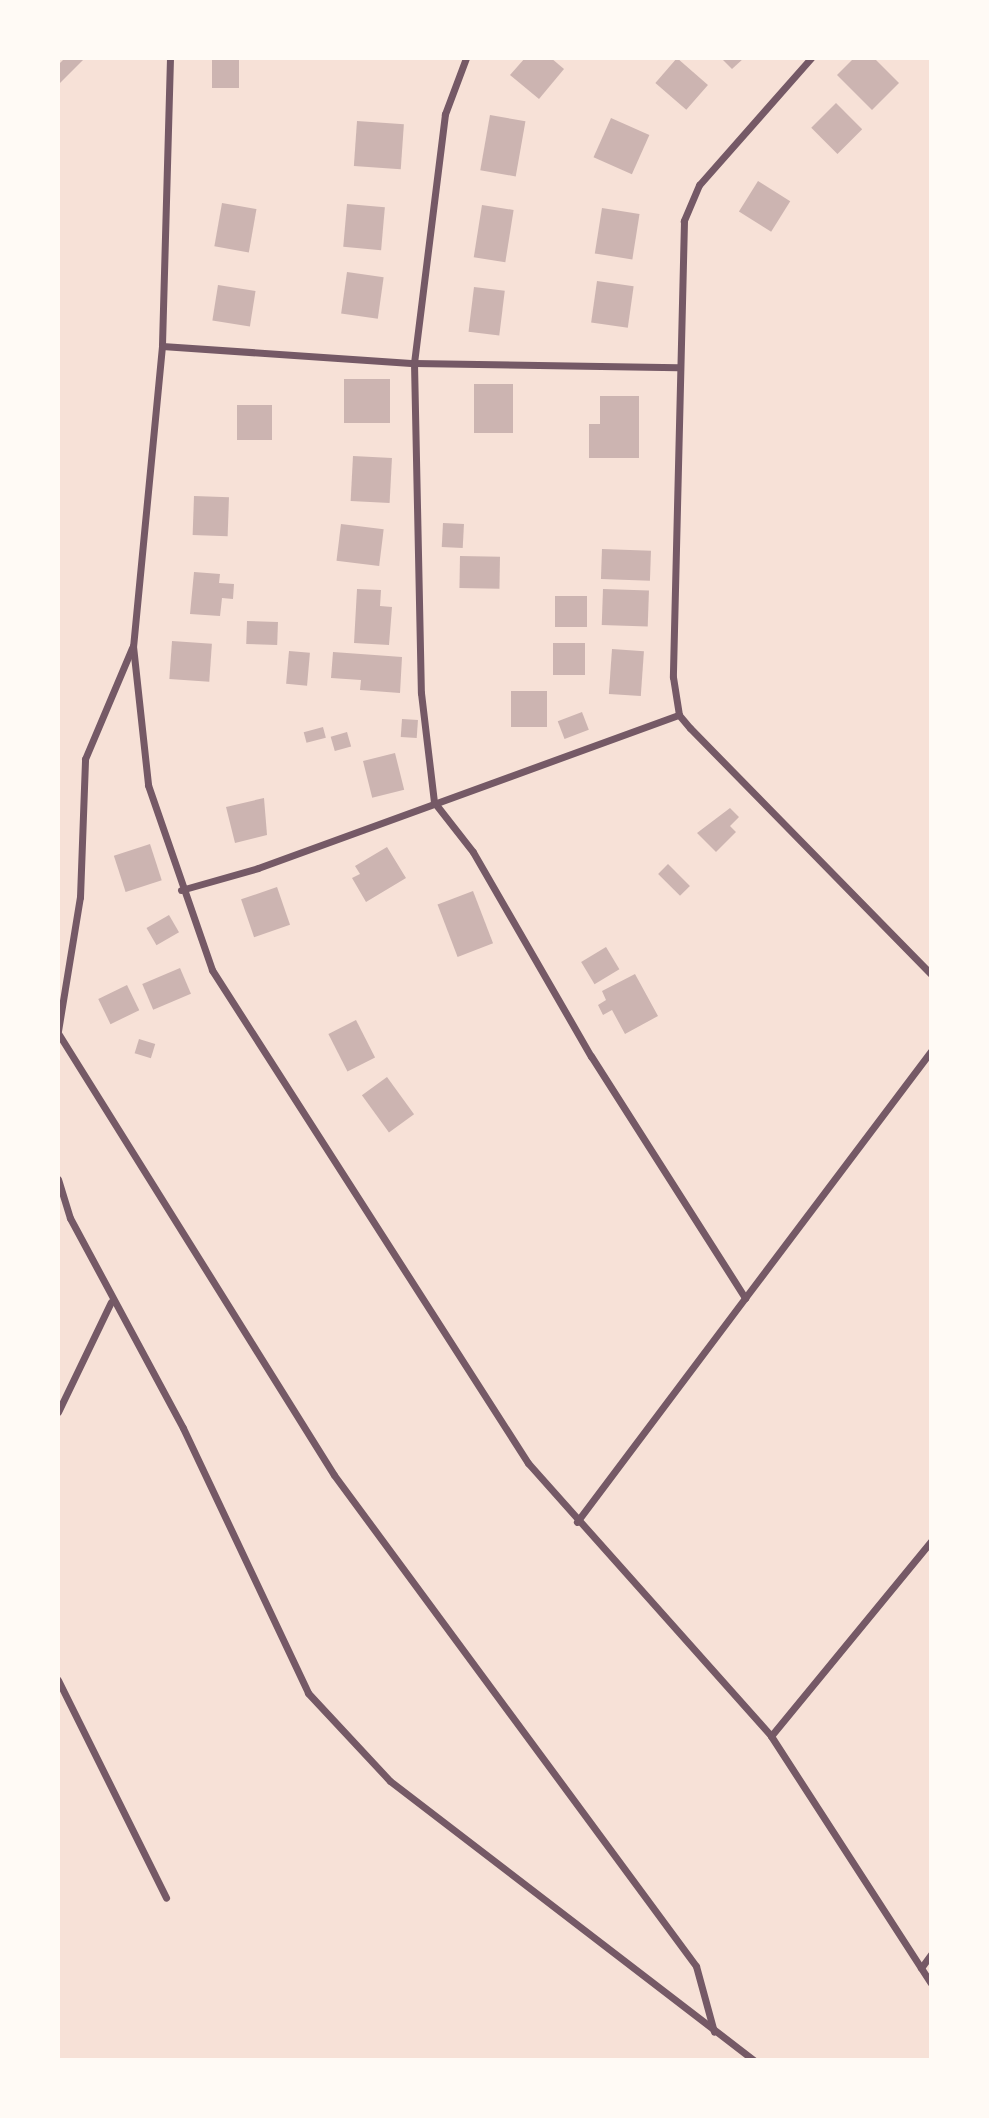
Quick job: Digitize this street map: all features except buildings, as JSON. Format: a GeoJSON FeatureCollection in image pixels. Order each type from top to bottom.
{"type":"FeatureCollection","features":[{"type":"Feature","properties":{"kind":"street"},"geometry":{"type":"LineString","coordinates":[[170,58],[162,346],[133,646],[148,785],[181,890],[212,970],[316,1126],[452,1351],[577,1522],[771,1735],[931,1983]]}},
{"type":"Feature","properties":{"kind":"street"},"geometry":{"type":"LineString","coordinates":[[466,58],[445,114],[414,363],[421,693],[434,802],[473,852],[591,1056],[745,1298]]}},
{"type":"Feature","properties":{"kind":"street"},"geometry":{"type":"LineString","coordinates":[[811,58],[690,201],[680,247],[671,643],[679,715],[931,974]]}},
{"type":"Feature","properties":{"kind":"street"},"geometry":{"type":"LineString","coordinates":[[162,346],[414,363],[678,367]]}},
{"type":"Feature","properties":{"kind":"street"},"geometry":{"type":"LineString","coordinates":[[133,646],[85,760],[80,897],[61,997],[58,1032],[354,1505],[696,1966],[714,2032]]}},
{"type":"Feature","properties":{"kind":"street"},"geometry":{"type":"LineString","coordinates":[[181,890],[679,715]]}},
{"type":"Feature","properties":{"kind":"street"},"geometry":{"type":"LineString","coordinates":[[577,1522],[931,1051]]}},
{"type":"Feature","properties":{"kind":"street"},"geometry":{"type":"LineString","coordinates":[[58,1179],[111,1302],[183,1428],[308,1693],[390,1781],[714,2032],[754,2060]]}},
{"type":"Feature","properties":{"kind":"street"},"geometry":{"type":"LineString","coordinates":[[58,1412],[111,1302]]}},
{"type":"Feature","properties":{"kind":"street"},"geometry":{"type":"LineString","coordinates":[[771,1735],[931,1541]]}},
{"type":"Feature","properties":{"kind":"street"},"geometry":{"type":"LineString","coordinates":[[58,1680],[166,1898]]}},
{"type":"Feature","properties":{"kind":"street"},"geometry":{"type":"LineString","coordinates":[[921,1968],[931,1954]]}}]}
